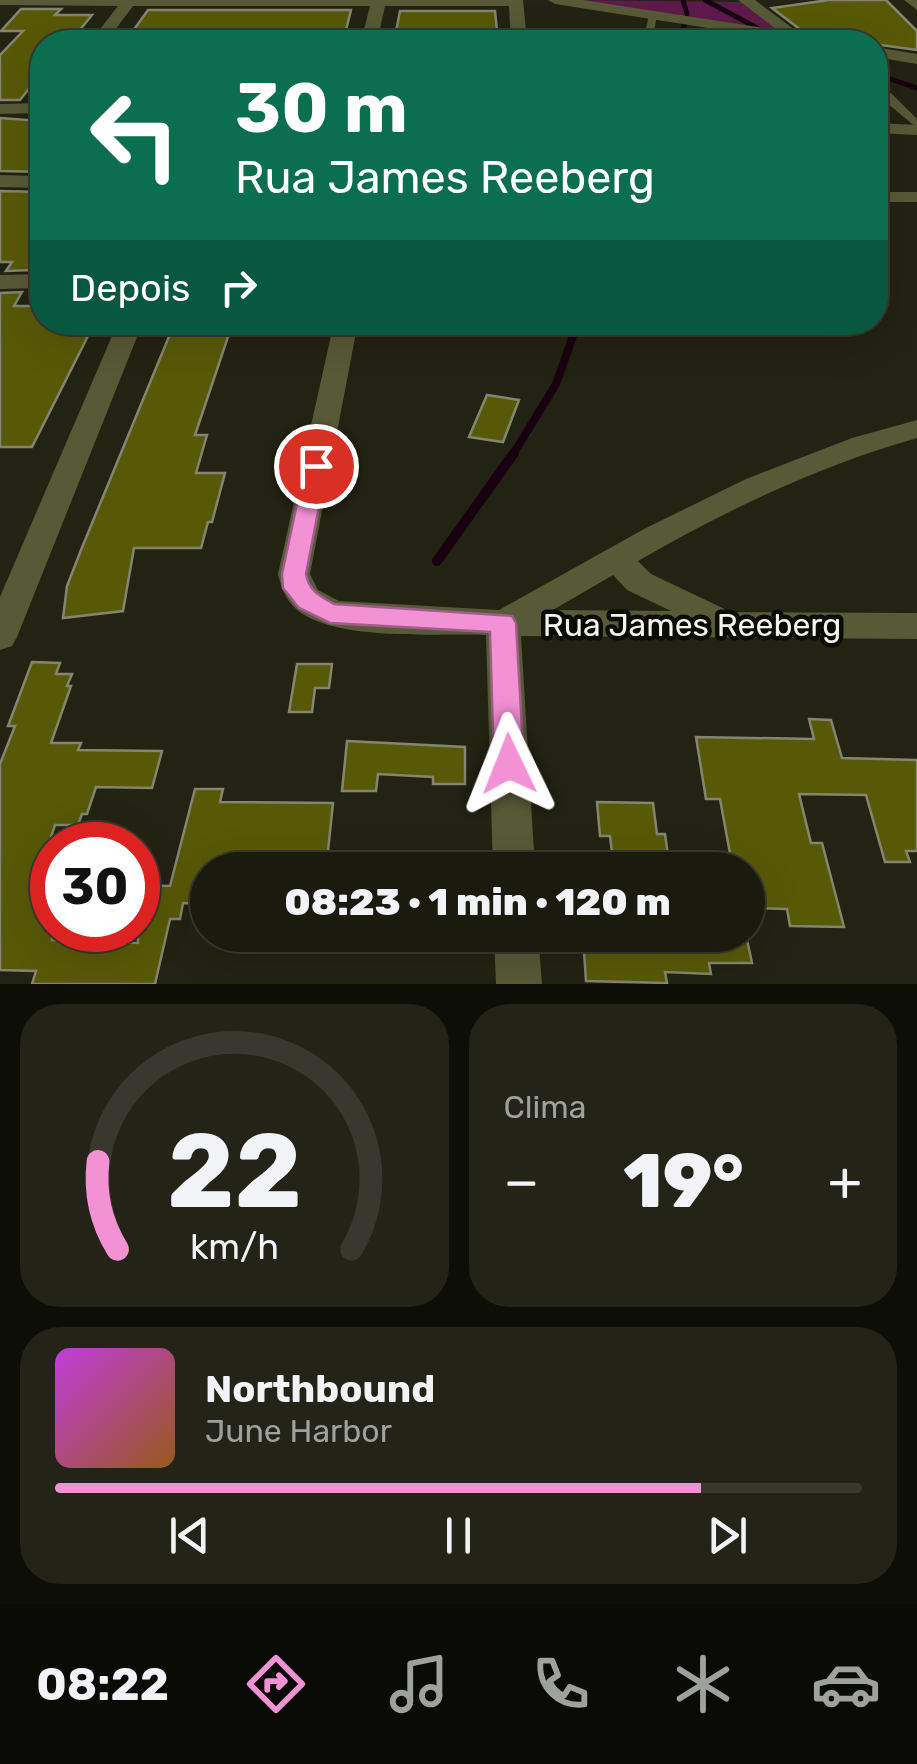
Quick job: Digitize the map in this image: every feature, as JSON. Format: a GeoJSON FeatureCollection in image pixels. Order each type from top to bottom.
{"type":"FeatureCollection","features":[{"type":"Feature","properties":{"kind":"street"},"geometry":{"type":"LineString","coordinates":[[555,0],[737,30]]}},
{"type":"Feature","properties":{"kind":"street"},"geometry":{"type":"LineString","coordinates":[[745,0],[778,30]]}},
{"type":"Feature","properties":{"kind":"street"},"geometry":{"type":"LineString","coordinates":[[911,0],[917,6]]}},
{"type":"Feature","properties":{"kind":"street"},"geometry":{"type":"LineString","coordinates":[[0,1],[516,1],[519,30]]}},
{"type":"Feature","properties":{"kind":"street"},"geometry":{"type":"LineString","coordinates":[[107,30],[129,1]]}},
{"type":"Feature","properties":{"kind":"street"},"geometry":{"type":"LineString","coordinates":[[372,30],[378,1]]}},
{"type":"Feature","properties":{"kind":"street"},"geometry":{"type":"LineString","coordinates":[[888,54],[917,59]]}},
{"type":"Feature","properties":{"kind":"street"},"geometry":{"type":"LineString","coordinates":[[0,108],[30,108]]}},
{"type":"Feature","properties":{"kind":"street"},"geometry":{"type":"LineString","coordinates":[[888,128],[917,128]]}},
{"type":"Feature","properties":{"kind":"street"},"geometry":{"type":"LineString","coordinates":[[0,181],[30,182]]}},
{"type":"Feature","properties":{"kind":"street"},"geometry":{"type":"LineString","coordinates":[[888,196],[917,197]]}},
{"type":"Feature","properties":{"kind":"street"},"geometry":{"type":"LineString","coordinates":[[0,282],[30,282]]}},
{"type":"Feature","properties":{"kind":"street"},"geometry":{"type":"LineString","coordinates":[[0,637],[8,599],[125,335]]}},
{"type":"Feature","properties":{"kind":"street","name":"Rua James Reeberg"},"geometry":{"type":"LineString","coordinates":[[343,335],[294,574],[296,588],[308,601],[330,613],[503,623],[917,626]]}},
{"type":"Feature","properties":{"kind":"street"},"geometry":{"type":"LineString","coordinates":[[513,852],[503,623],[757,482],[870,440],[917,429]]}},
{"type":"Feature","properties":{"kind":"street"},"geometry":{"type":"LineString","coordinates":[[616,559],[639,582],[662,596],[735,625]]}},
{"type":"Feature","properties":{"kind":"street"},"geometry":{"type":"LineString","coordinates":[[517,952],[518,984]]}},
{"type":"Feature","properties":{"kind":"lane"},"geometry":{"type":"LineString","coordinates":[[650,30],[653,15]]}},
{"type":"Feature","properties":{"kind":"lane"},"geometry":{"type":"LineString","coordinates":[[888,96],[917,128]]}},
{"type":"Feature","properties":{"kind":"shaded area"},"geometry":{"type":"Polygon","coordinates":[[[576,0],[741,2],[776,30],[576,0]]]}},
{"type":"Feature","properties":{"kind":"building"},"geometry":{"type":"Polygon","coordinates":[[[829,0],[886,0],[917,31],[917,50],[888,46],[888,30],[801,30],[772,8],[829,0]]]}},
{"type":"Feature","properties":{"kind":"building"},"geometry":{"type":"Polygon","coordinates":[[[21,9],[61,9],[55,15],[92,15],[80,30],[30,30],[30,87],[20,100],[0,100],[0,55],[23,31],[1,31],[21,9]]]}},
{"type":"Feature","properties":{"kind":"building"},"geometry":{"type":"Polygon","coordinates":[[[148,10],[351,10],[346,30],[134,30],[148,10]]]}},
{"type":"Feature","properties":{"kind":"building"},"geometry":{"type":"Polygon","coordinates":[[[400,11],[495,11],[497,30],[396,30],[400,11]]]}},
{"type":"Feature","properties":{"kind":"building"},"geometry":{"type":"Polygon","coordinates":[[[0,118],[30,120],[30,172],[0,171],[0,118]]]}},
{"type":"Feature","properties":{"kind":"building"},"geometry":{"type":"Polygon","coordinates":[[[0,191],[30,192],[30,270],[6,271],[12,262],[0,262],[0,191]]]}},
{"type":"Feature","properties":{"kind":"building"},"geometry":{"type":"Polygon","coordinates":[[[22,292],[14,306],[30,306],[30,335],[88,335],[32,447],[0,447],[0,293],[22,292]]]}},
{"type":"Feature","properties":{"kind":"building"},"geometry":{"type":"Polygon","coordinates":[[[170,335],[229,335],[195,435],[207,435],[196,473],[225,473],[201,548],[134,548],[123,611],[63,618],[67,586],[170,335]]]}},
{"type":"Feature","properties":{"kind":"building"},"geometry":{"type":"Polygon","coordinates":[[[487,395],[519,400],[503,442],[469,437],[487,395]]]}},
{"type":"Feature","properties":{"kind":"building"},"geometry":{"type":"Polygon","coordinates":[[[32,662],[60,663],[56,674],[72,674],[67,686],[71,686],[51,743],[81,743],[78,750],[162,751],[152,788],[96,787],[87,814],[82,814],[79,822],[30,822],[30,952],[160,952],[160,886],[170,886],[195,789],[223,789],[220,802],[333,803],[328,852],[190,852],[190,903],[183,903],[180,919],[170,919],[155,984],[32,984],[36,971],[0,970],[0,764],[15,726],[8,726],[32,662]]]}},
{"type":"Feature","properties":{"kind":"building"},"geometry":{"type":"Polygon","coordinates":[[[297,664],[332,664],[329,688],[315,688],[312,712],[289,712],[297,664]]]}},
{"type":"Feature","properties":{"kind":"building"},"geometry":{"type":"Polygon","coordinates":[[[809,719],[831,720],[842,758],[917,760],[917,851],[906,851],[910,862],[885,862],[866,795],[799,794],[811,843],[822,843],[844,927],[790,926],[787,909],[765,908],[765,852],[730,852],[720,799],[706,799],[696,737],[814,739],[809,719]]]}},
{"type":"Feature","properties":{"kind":"building"},"geometry":{"type":"Polygon","coordinates":[[[347,741],[465,747],[465,784],[433,784],[433,777],[378,774],[376,791],[342,791],[347,741]]]}},
{"type":"Feature","properties":{"kind":"building"},"geometry":{"type":"Polygon","coordinates":[[[597,802],[653,803],[657,834],[665,834],[668,852],[612,852],[610,836],[600,836],[597,802]]]}},
{"type":"Feature","properties":{"kind":"building"},"geometry":{"type":"Polygon","coordinates":[[[584,952],[750,952],[752,963],[709,963],[711,974],[665,972],[667,983],[586,981],[584,952]]]}},
{"type":"Feature","properties":{"kind":"waterway"},"geometry":{"type":"LineString","coordinates":[[683,0],[687,14]]}},
{"type":"Feature","properties":{"kind":"waterway"},"geometry":{"type":"LineString","coordinates":[[705,0],[761,30]]}},
{"type":"Feature","properties":{"kind":"waterway"},"geometry":{"type":"LineString","coordinates":[[683,30],[685,23]]}},
{"type":"Feature","properties":{"kind":"waterway"},"geometry":{"type":"LineString","coordinates":[[888,78],[917,88]]}},
{"type":"Feature","properties":{"kind":"waterway"},"geometry":{"type":"LineString","coordinates":[[513,455],[556,384],[573,335]]}},
{"type":"Feature","properties":{"kind":"waterway"},"geometry":{"type":"LineString","coordinates":[[437,561],[513,455]]}},
{"type":"Feature","properties":{"kind":"route"},"geometry":{"type":"LineString","coordinates":[[316,466],[294,574],[296,588],[308,601],[330,613],[503,623],[509,764]]}}]}
